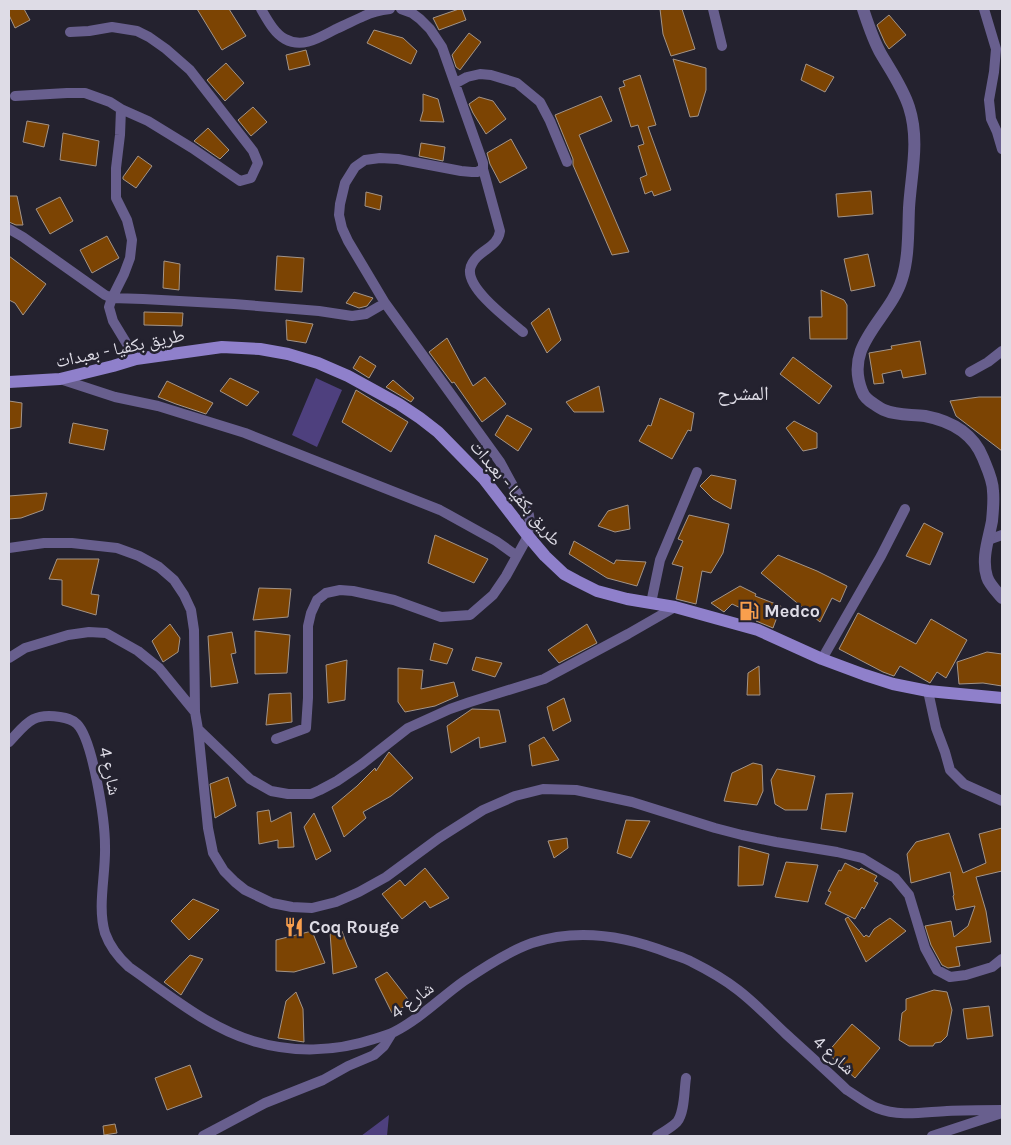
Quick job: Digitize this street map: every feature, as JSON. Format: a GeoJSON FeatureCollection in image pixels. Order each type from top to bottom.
{"type":"FeatureCollection","features":[{"type":"Feature","properties":{"kind":"main road","name":"طريق بكفيا - بعبدات"},"geometry":{"type":"LineString","coordinates":[[9,382],[60,379],[136,359],[222,347],[260,348],[311,361],[348,376],[399,404],[438,432],[484,479],[545,556],[564,574],[577,582],[627,599],[675,607],[758,630],[822,659],[893,684],[928,691],[1002,698]]}},
{"type":"Feature","properties":{"kind":"street"},"geometry":{"type":"LineString","coordinates":[[261,9],[272,26],[284,39],[301,43],[310,42],[370,13],[390,9]]}},
{"type":"Feature","properties":{"kind":"street"},"geometry":{"type":"LineString","coordinates":[[401,9],[412,13],[420,19],[430,29],[442,47],[484,163],[483,169],[500,231],[497,240],[477,257],[472,264],[470,271],[472,279],[480,293],[494,308],[523,332]]}},
{"type":"Feature","properties":{"kind":"street"},"geometry":{"type":"LineString","coordinates":[[713,9],[722,46]]}},
{"type":"Feature","properties":{"kind":"street"},"geometry":{"type":"LineString","coordinates":[[863,9],[880,52],[909,106],[914,129],[915,152],[906,258],[902,280],[893,299],[862,347],[857,371],[859,381],[862,393],[869,401],[884,410],[940,420],[962,431],[974,441],[982,456],[993,488],[994,504],[985,554],[985,567],[987,578],[1002,598]]}},
{"type":"Feature","properties":{"kind":"street"},"geometry":{"type":"LineString","coordinates":[[984,9],[996,49],[989,100],[991,119],[1002,149]]}},
{"type":"Feature","properties":{"kind":"street"},"geometry":{"type":"LineString","coordinates":[[15,96],[85,93],[110,102],[148,121],[240,181],[251,178],[258,163],[253,151],[190,70],[166,49],[137,30],[112,28],[70,32]]}},
{"type":"Feature","properties":{"kind":"street"},"geometry":{"type":"LineString","coordinates":[[456,83],[480,74],[492,75],[517,83],[540,102],[567,162]]}},
{"type":"Feature","properties":{"kind":"street"},"geometry":{"type":"LineString","coordinates":[[121,109],[116,168],[116,198],[127,220],[132,240],[130,258],[109,307],[113,321],[136,359]]}},
{"type":"Feature","properties":{"kind":"street"},"geometry":{"type":"LineString","coordinates":[[276,739],[306,728],[308,626],[314,606],[322,595],[331,591],[353,591],[394,600],[441,616],[470,615],[492,595],[506,576],[528,536],[529,515],[500,462],[384,303],[355,254],[342,228],[339,215],[343,189],[349,176],[355,167],[365,160],[380,158],[398,159],[461,171],[477,172],[483,169]]}},
{"type":"Feature","properties":{"kind":"street"},"geometry":{"type":"LineString","coordinates":[[9,229],[112,298],[234,304],[319,311],[352,316],[366,314],[384,303]]}},
{"type":"Feature","properties":{"kind":"street"},"geometry":{"type":"LineString","coordinates":[[970,372],[988,362],[1002,351]]}},
{"type":"Feature","properties":{"kind":"street"},"geometry":{"type":"LineString","coordinates":[[60,379],[115,397],[158,406],[245,433],[440,510],[496,541],[517,556]]}},
{"type":"Feature","properties":{"kind":"street"},"geometry":{"type":"LineString","coordinates":[[650,603],[660,560],[697,472]]}},
{"type":"Feature","properties":{"kind":"street"},"geometry":{"type":"LineString","coordinates":[[822,659],[881,556],[905,509]]}},
{"type":"Feature","properties":{"kind":"street"},"geometry":{"type":"LineString","coordinates":[[988,540],[1002,535]]}},
{"type":"Feature","properties":{"kind":"street"},"geometry":{"type":"LineString","coordinates":[[9,548],[44,543],[72,543],[117,548],[139,556],[159,567],[174,580],[191,610],[194,630],[196,712],[208,828],[213,853],[224,871],[235,882],[245,890],[272,902],[292,908],[312,908],[336,902],[359,892],[386,876],[439,838],[483,810],[515,796],[544,789],[576,790],[632,802],[742,835],[862,858],[896,878],[909,896],[925,948],[937,970],[950,977],[966,975],[992,968],[1002,959]]}},
{"type":"Feature","properties":{"kind":"street"},"geometry":{"type":"LineString","coordinates":[[198,729],[250,779],[260,785],[271,791],[288,794],[311,794],[337,781],[362,764],[408,728],[450,709],[544,679],[675,607]]}},
{"type":"Feature","properties":{"kind":"street"},"geometry":{"type":"LineString","coordinates":[[10,656],[25,648],[68,635],[89,632],[106,633],[138,651],[159,668],[196,712]]}},
{"type":"Feature","properties":{"kind":"street"},"geometry":{"type":"LineString","coordinates":[[928,691],[936,728],[950,770],[964,784],[1002,801]]}},
{"type":"Feature","properties":{"kind":"street","name":"شارع 4"},"geometry":{"type":"LineString","coordinates":[[9,742],[28,721],[44,715],[71,719],[78,724],[87,742],[93,763],[102,817],[105,846],[102,905],[105,933],[115,953],[129,967],[192,1011],[216,1026],[254,1041],[307,1049],[359,1044],[392,1033],[418,1017],[463,982],[510,953],[532,943],[558,937],[600,936],[626,939],[654,947],[690,961],[715,974],[737,989],[847,1090],[876,1108],[907,1114],[972,1110],[1002,1112]]}},
{"type":"Feature","properties":{"kind":"street"},"geometry":{"type":"LineString","coordinates":[[203,1136],[265,1103],[323,1080],[348,1066],[374,1055],[384,1046],[392,1033]]}},
{"type":"Feature","properties":{"kind":"street"},"geometry":{"type":"LineString","coordinates":[[656,1136],[678,1120],[682,1109],[686,1078]]}},
{"type":"Feature","properties":{"kind":"street"},"geometry":{"type":"LineString","coordinates":[[932,1136],[1002,1112]]}},
{"type":"Feature","properties":{"kind":"shaded area"},"geometry":{"type":"Polygon","coordinates":[[[316,378],[342,390],[317,447],[292,435],[316,378]]]}},
{"type":"Feature","properties":{"kind":"shaded area"},"geometry":{"type":"Polygon","coordinates":[[[389,1115],[387,1136],[361,1136],[389,1115]]]}},
{"type":"Feature","properties":{"kind":"building"},"geometry":{"type":"Polygon","coordinates":[[[9,9],[24,9],[30,20],[15,28],[9,15],[9,9]]]}},
{"type":"Feature","properties":{"kind":"building"},"geometry":{"type":"Polygon","coordinates":[[[197,9],[229,9],[246,36],[222,50],[197,9]]]}},
{"type":"Feature","properties":{"kind":"building"},"geometry":{"type":"Polygon","coordinates":[[[462,9],[466,20],[439,30],[433,18],[462,9]]]}},
{"type":"Feature","properties":{"kind":"building"},"geometry":{"type":"Polygon","coordinates":[[[660,9],[682,9],[695,49],[671,56],[663,34],[660,9]]]}},
{"type":"Feature","properties":{"kind":"building"},"geometry":{"type":"Polygon","coordinates":[[[889,15],[906,35],[889,49],[877,25],[889,15]]]}},
{"type":"Feature","properties":{"kind":"building"},"geometry":{"type":"Polygon","coordinates":[[[374,30],[403,38],[417,51],[411,64],[367,43],[374,30]]]}},
{"type":"Feature","properties":{"kind":"building"},"geometry":{"type":"Polygon","coordinates":[[[469,33],[481,42],[460,70],[456,67],[452,55],[469,33]]]}},
{"type":"Feature","properties":{"kind":"building"},"geometry":{"type":"Polygon","coordinates":[[[306,50],[310,65],[289,70],[286,55],[306,50]]]}},
{"type":"Feature","properties":{"kind":"building"},"geometry":{"type":"Polygon","coordinates":[[[673,59],[706,68],[706,90],[698,116],[690,117],[673,59]]]}},
{"type":"Feature","properties":{"kind":"building"},"geometry":{"type":"Polygon","coordinates":[[[226,63],[244,83],[225,101],[207,80],[226,63]]]}},
{"type":"Feature","properties":{"kind":"building"},"geometry":{"type":"Polygon","coordinates":[[[806,64],[834,77],[825,92],[801,80],[806,64]]]}},
{"type":"Feature","properties":{"kind":"building"},"geometry":{"type":"Polygon","coordinates":[[[640,75],[656,125],[648,127],[671,190],[654,196],[652,191],[645,194],[640,178],[647,175],[638,146],[644,144],[638,125],[631,127],[619,88],[625,86],[623,81],[640,75]]]}},
{"type":"Feature","properties":{"kind":"building"},"geometry":{"type":"Polygon","coordinates":[[[423,94],[438,99],[444,122],[420,121],[423,111],[423,94]]]}},
{"type":"Feature","properties":{"kind":"building"},"geometry":{"type":"Polygon","coordinates":[[[601,96],[612,121],[579,135],[629,252],[612,255],[573,165],[573,159],[555,115],[601,96]]]}},
{"type":"Feature","properties":{"kind":"building"},"geometry":{"type":"Polygon","coordinates":[[[479,97],[493,101],[506,119],[486,134],[469,104],[479,97]]]}},
{"type":"Feature","properties":{"kind":"building"},"geometry":{"type":"Polygon","coordinates":[[[253,107],[267,122],[251,136],[238,120],[253,107]]]}},
{"type":"Feature","properties":{"kind":"building"},"geometry":{"type":"Polygon","coordinates":[[[27,121],[49,125],[44,147],[23,142],[27,121]]]}},
{"type":"Feature","properties":{"kind":"building"},"geometry":{"type":"Polygon","coordinates":[[[208,128],[229,150],[220,159],[194,141],[208,128]]]}},
{"type":"Feature","properties":{"kind":"building"},"geometry":{"type":"Polygon","coordinates":[[[63,133],[99,141],[96,166],[60,160],[63,133]]]}},
{"type":"Feature","properties":{"kind":"building"},"geometry":{"type":"Polygon","coordinates":[[[511,139],[527,168],[500,183],[490,164],[487,153],[511,139]]]}},
{"type":"Feature","properties":{"kind":"building"},"geometry":{"type":"Polygon","coordinates":[[[421,143],[445,147],[443,161],[419,156],[421,143]]]}},
{"type":"Feature","properties":{"kind":"building"},"geometry":{"type":"Polygon","coordinates":[[[138,156],[152,166],[136,188],[123,179],[123,177],[138,156]]]}},
{"type":"Feature","properties":{"kind":"building"},"geometry":{"type":"Polygon","coordinates":[[[871,191],[873,214],[838,217],[836,194],[871,191]]]}},
{"type":"Feature","properties":{"kind":"building"},"geometry":{"type":"Polygon","coordinates":[[[366,192],[382,196],[380,210],[365,206],[366,192]]]}},
{"type":"Feature","properties":{"kind":"building"},"geometry":{"type":"Polygon","coordinates":[[[9,196],[17,196],[23,225],[9,222],[9,196]]]}},
{"type":"Feature","properties":{"kind":"building"},"geometry":{"type":"Polygon","coordinates":[[[60,197],[73,221],[50,234],[36,209],[60,197]]]}},
{"type":"Feature","properties":{"kind":"building"},"geometry":{"type":"Polygon","coordinates":[[[107,236],[119,258],[92,273],[80,250],[107,236]]]}},
{"type":"Feature","properties":{"kind":"building"},"geometry":{"type":"Polygon","coordinates":[[[868,254],[875,286],[851,291],[844,259],[868,254]]]}},
{"type":"Feature","properties":{"kind":"building"},"geometry":{"type":"Polygon","coordinates":[[[9,256],[46,284],[23,315],[15,303],[9,300],[9,256]]]}},
{"type":"Feature","properties":{"kind":"building"},"geometry":{"type":"Polygon","coordinates":[[[277,256],[304,258],[302,292],[275,290],[277,256]]]}},
{"type":"Feature","properties":{"kind":"building"},"geometry":{"type":"Polygon","coordinates":[[[164,261],[180,264],[179,290],[163,288],[164,261]]]}},
{"type":"Feature","properties":{"kind":"building"},"geometry":{"type":"Polygon","coordinates":[[[821,290],[844,300],[847,305],[847,339],[810,339],[809,317],[822,317],[821,290]]]}},
{"type":"Feature","properties":{"kind":"building"},"geometry":{"type":"Polygon","coordinates":[[[354,292],[373,298],[367,306],[359,308],[346,303],[354,292]]]}},
{"type":"Feature","properties":{"kind":"building"},"geometry":{"type":"Polygon","coordinates":[[[549,308],[561,340],[547,353],[531,323],[549,308]]]}},
{"type":"Feature","properties":{"kind":"building"},"geometry":{"type":"Polygon","coordinates":[[[144,312],[183,313],[182,326],[144,325],[144,312]]]}},
{"type":"Feature","properties":{"kind":"building"},"geometry":{"type":"Polygon","coordinates":[[[286,320],[313,324],[306,343],[287,340],[286,320]]]}},
{"type":"Feature","properties":{"kind":"building"},"geometry":{"type":"Polygon","coordinates":[[[447,338],[473,386],[485,377],[506,404],[482,422],[454,382],[452,383],[429,352],[447,338]]]}},
{"type":"Feature","properties":{"kind":"building"},"geometry":{"type":"Polygon","coordinates":[[[920,341],[926,374],[903,378],[901,370],[882,374],[884,383],[874,384],[869,353],[892,349],[891,346],[920,341]]]}},
{"type":"Feature","properties":{"kind":"building"},"geometry":{"type":"Polygon","coordinates":[[[360,356],[376,366],[369,378],[353,368],[360,356]]]}},
{"type":"Feature","properties":{"kind":"building"},"geometry":{"type":"Polygon","coordinates":[[[793,357],[832,386],[819,404],[780,374],[793,357]]]}},
{"type":"Feature","properties":{"kind":"building"},"geometry":{"type":"Polygon","coordinates":[[[230,378],[259,392],[247,406],[220,391],[230,378]]]}},
{"type":"Feature","properties":{"kind":"building"},"geometry":{"type":"Polygon","coordinates":[[[393,380],[414,398],[411,402],[386,387],[393,380]]]}},
{"type":"Feature","properties":{"kind":"building"},"geometry":{"type":"Polygon","coordinates":[[[167,381],[213,403],[206,414],[158,397],[167,381]]]}},
{"type":"Feature","properties":{"kind":"building"},"geometry":{"type":"Polygon","coordinates":[[[599,386],[604,412],[574,412],[566,402],[599,386]]]}},
{"type":"Feature","properties":{"kind":"building"},"geometry":{"type":"Polygon","coordinates":[[[356,390],[408,422],[391,452],[342,422],[356,390]]]}},
{"type":"Feature","properties":{"kind":"building"},"geometry":{"type":"Polygon","coordinates":[[[979,397],[1002,397],[1002,451],[956,416],[950,401],[979,397]]]}},
{"type":"Feature","properties":{"kind":"building"},"geometry":{"type":"Polygon","coordinates":[[[660,398],[694,413],[691,431],[688,430],[672,459],[639,441],[648,425],[651,426],[660,398]]]}},
{"type":"Feature","properties":{"kind":"building"},"geometry":{"type":"Polygon","coordinates":[[[9,401],[22,403],[21,427],[9,429],[9,401]]]}},
{"type":"Feature","properties":{"kind":"building"},"geometry":{"type":"Polygon","coordinates":[[[507,415],[532,429],[518,451],[495,435],[507,415]]]}},
{"type":"Feature","properties":{"kind":"building"},"geometry":{"type":"Polygon","coordinates":[[[794,421],[817,433],[817,448],[803,451],[786,428],[794,421]]]}},
{"type":"Feature","properties":{"kind":"building"},"geometry":{"type":"Polygon","coordinates":[[[73,423],[108,430],[104,450],[69,443],[73,423]]]}},
{"type":"Feature","properties":{"kind":"building"},"geometry":{"type":"Polygon","coordinates":[[[711,475],[736,480],[731,509],[713,499],[700,486],[711,475]]]}},
{"type":"Feature","properties":{"kind":"building"},"geometry":{"type":"Polygon","coordinates":[[[47,493],[43,510],[21,518],[9,519],[9,496],[47,493]]]}},
{"type":"Feature","properties":{"kind":"building"},"geometry":{"type":"Polygon","coordinates":[[[628,505],[630,529],[615,532],[598,526],[608,511],[628,505]]]}},
{"type":"Feature","properties":{"kind":"building"},"geometry":{"type":"Polygon","coordinates":[[[689,515],[729,524],[723,553],[711,573],[702,571],[696,604],[676,599],[683,567],[672,564],[683,541],[678,539],[689,515]]]}},
{"type":"Feature","properties":{"kind":"building"},"geometry":{"type":"Polygon","coordinates":[[[924,523],[943,533],[930,565],[906,556],[924,523]]]}},
{"type":"Feature","properties":{"kind":"building"},"geometry":{"type":"Polygon","coordinates":[[[435,535],[488,559],[474,583],[428,563],[435,535]]]}},
{"type":"Feature","properties":{"kind":"building"},"geometry":{"type":"Polygon","coordinates":[[[574,541],[614,564],[616,560],[646,562],[637,586],[607,578],[569,554],[574,541]]]}},
{"type":"Feature","properties":{"kind":"building"},"geometry":{"type":"Polygon","coordinates":[[[778,555],[847,586],[840,602],[832,598],[820,622],[761,573],[778,555]]]}},
{"type":"Feature","properties":{"kind":"building"},"geometry":{"type":"Polygon","coordinates":[[[57,559],[99,559],[91,594],[99,595],[96,615],[62,605],[62,580],[49,579],[57,559]]]}},
{"type":"Feature","properties":{"kind":"building"},"geometry":{"type":"Polygon","coordinates":[[[740,586],[756,594],[755,596],[781,606],[773,628],[756,621],[758,616],[732,604],[724,612],[711,603],[740,586]]]}},
{"type":"Feature","properties":{"kind":"building"},"geometry":{"type":"Polygon","coordinates":[[[259,588],[291,589],[288,617],[253,620],[259,588]]]}},
{"type":"Feature","properties":{"kind":"building"},"geometry":{"type":"Polygon","coordinates":[[[858,613],[916,644],[931,619],[967,640],[946,678],[937,672],[930,683],[900,666],[894,676],[839,649],[858,613]]]}},
{"type":"Feature","properties":{"kind":"building"},"geometry":{"type":"Polygon","coordinates":[[[170,624],[180,638],[178,652],[163,662],[152,641],[170,624]]]}},
{"type":"Feature","properties":{"kind":"building"},"geometry":{"type":"Polygon","coordinates":[[[587,624],[597,643],[559,663],[548,650],[587,624]]]}},
{"type":"Feature","properties":{"kind":"building"},"geometry":{"type":"Polygon","coordinates":[[[255,631],[290,635],[287,673],[255,674],[255,631]]]}},
{"type":"Feature","properties":{"kind":"building"},"geometry":{"type":"Polygon","coordinates":[[[232,632],[236,653],[231,654],[238,683],[211,687],[208,636],[232,632]]]}},
{"type":"Feature","properties":{"kind":"building"},"geometry":{"type":"Polygon","coordinates":[[[434,643],[453,649],[447,664],[430,660],[434,643]]]}},
{"type":"Feature","properties":{"kind":"building"},"geometry":{"type":"Polygon","coordinates":[[[987,652],[1002,654],[1002,686],[983,683],[959,684],[957,662],[987,652]]]}},
{"type":"Feature","properties":{"kind":"building"},"geometry":{"type":"Polygon","coordinates":[[[476,657],[502,663],[495,677],[472,670],[476,657]]]}},
{"type":"Feature","properties":{"kind":"building"},"geometry":{"type":"Polygon","coordinates":[[[347,660],[345,700],[328,703],[326,665],[347,660]]]}},
{"type":"Feature","properties":{"kind":"building"},"geometry":{"type":"Polygon","coordinates":[[[759,666],[760,695],[747,695],[748,673],[759,666]]]}},
{"type":"Feature","properties":{"kind":"building"},"geometry":{"type":"Polygon","coordinates":[[[398,668],[423,670],[421,689],[454,682],[458,696],[435,706],[405,712],[398,702],[398,668]]]}},
{"type":"Feature","properties":{"kind":"building"},"geometry":{"type":"Polygon","coordinates":[[[291,693],[292,722],[266,725],[269,694],[291,693]]]}},
{"type":"Feature","properties":{"kind":"building"},"geometry":{"type":"Polygon","coordinates":[[[564,698],[571,721],[553,731],[547,707],[564,698]]]}},
{"type":"Feature","properties":{"kind":"building"},"geometry":{"type":"Polygon","coordinates":[[[472,709],[499,710],[506,742],[480,748],[479,737],[451,753],[447,726],[472,709]]]}},
{"type":"Feature","properties":{"kind":"building"},"geometry":{"type":"Polygon","coordinates":[[[544,737],[559,760],[532,766],[529,745],[544,737]]]}},
{"type":"Feature","properties":{"kind":"building"},"geometry":{"type":"Polygon","coordinates":[[[389,752],[413,778],[391,796],[363,812],[366,818],[344,837],[332,807],[375,768],[376,771],[389,752]]]}},
{"type":"Feature","properties":{"kind":"building"},"geometry":{"type":"Polygon","coordinates":[[[753,763],[762,765],[763,791],[757,805],[724,801],[732,773],[753,763]]]}},
{"type":"Feature","properties":{"kind":"building"},"geometry":{"type":"Polygon","coordinates":[[[777,769],[815,776],[807,810],[785,810],[775,804],[771,780],[777,769]]]}},
{"type":"Feature","properties":{"kind":"building"},"geometry":{"type":"Polygon","coordinates":[[[228,777],[236,806],[215,818],[210,784],[228,777]]]}},
{"type":"Feature","properties":{"kind":"building"},"geometry":{"type":"Polygon","coordinates":[[[853,793],[846,832],[821,829],[826,794],[853,793]]]}},
{"type":"Feature","properties":{"kind":"building"},"geometry":{"type":"Polygon","coordinates":[[[269,810],[271,822],[291,812],[294,847],[278,848],[278,840],[259,844],[257,812],[269,810]]]}},
{"type":"Feature","properties":{"kind":"building"},"geometry":{"type":"Polygon","coordinates":[[[314,813],[331,851],[316,860],[304,827],[314,813]]]}},
{"type":"Feature","properties":{"kind":"building"},"geometry":{"type":"Polygon","coordinates":[[[626,820],[650,821],[631,858],[617,853],[626,820]]]}},
{"type":"Feature","properties":{"kind":"building"},"geometry":{"type":"Polygon","coordinates":[[[1002,828],[1002,871],[976,877],[986,911],[991,942],[956,947],[960,966],[948,968],[942,965],[931,945],[925,926],[951,921],[954,937],[968,926],[975,906],[956,910],[950,872],[911,883],[907,854],[916,842],[949,833],[963,873],[986,863],[979,834],[1002,828]]]}},
{"type":"Feature","properties":{"kind":"building"},"geometry":{"type":"Polygon","coordinates":[[[567,838],[568,848],[554,858],[548,841],[567,838]]]}},
{"type":"Feature","properties":{"kind":"building"},"geometry":{"type":"Polygon","coordinates":[[[739,846],[769,854],[763,885],[738,886],[739,846]]]}},
{"type":"Feature","properties":{"kind":"building"},"geometry":{"type":"Polygon","coordinates":[[[786,862],[818,865],[808,902],[775,897],[786,862]]]}},
{"type":"Feature","properties":{"kind":"building"},"geometry":{"type":"Polygon","coordinates":[[[845,863],[877,876],[874,881],[878,883],[864,909],[862,907],[855,919],[825,904],[831,892],[828,891],[845,863]]]}},
{"type":"Feature","properties":{"kind":"building"},"geometry":{"type":"Polygon","coordinates":[[[425,868],[449,898],[430,908],[425,901],[402,919],[382,894],[400,880],[405,886],[425,868]]]}},
{"type":"Feature","properties":{"kind":"building"},"geometry":{"type":"Polygon","coordinates":[[[193,899],[219,910],[189,940],[171,921],[193,899]]]}},
{"type":"Feature","properties":{"kind":"building"},"geometry":{"type":"Polygon","coordinates":[[[848,917],[864,937],[866,935],[869,937],[874,929],[890,918],[906,931],[866,962],[845,919],[848,917]]]}},
{"type":"Feature","properties":{"kind":"building"},"geometry":{"type":"Polygon","coordinates":[[[312,931],[325,963],[294,972],[276,971],[276,940],[312,931]]]}},
{"type":"Feature","properties":{"kind":"building"},"geometry":{"type":"Polygon","coordinates":[[[342,931],[357,967],[333,974],[330,932],[342,931]]]}},
{"type":"Feature","properties":{"kind":"building"},"geometry":{"type":"Polygon","coordinates":[[[190,955],[203,959],[181,995],[164,982],[190,955]]]}},
{"type":"Feature","properties":{"kind":"building"},"geometry":{"type":"Polygon","coordinates":[[[387,972],[411,1003],[392,1013],[375,979],[387,972]]]}},
{"type":"Feature","properties":{"kind":"building"},"geometry":{"type":"Polygon","coordinates":[[[934,990],[947,992],[952,1010],[947,1036],[933,1046],[909,1046],[899,1040],[902,1013],[906,1010],[906,999],[934,990]]]}},
{"type":"Feature","properties":{"kind":"building"},"geometry":{"type":"Polygon","coordinates":[[[296,992],[303,1009],[304,1042],[278,1038],[286,1001],[296,992]]]}},
{"type":"Feature","properties":{"kind":"building"},"geometry":{"type":"Polygon","coordinates":[[[989,1006],[993,1036],[967,1039],[963,1009],[989,1006]]]}},
{"type":"Feature","properties":{"kind":"building"},"geometry":{"type":"Polygon","coordinates":[[[852,1024],[880,1048],[855,1078],[827,1053],[852,1024]]]}},
{"type":"Feature","properties":{"kind":"building"},"geometry":{"type":"Polygon","coordinates":[[[190,1065],[202,1097],[167,1110],[155,1078],[190,1065]]]}},
{"type":"Feature","properties":{"kind":"building"},"geometry":{"type":"Polygon","coordinates":[[[115,1124],[117,1133],[104,1135],[103,1126],[115,1124]]]}},
{"type":"Feature","properties":{"kind":"place","name":"Medco"},"geometry":{"type":"Point","coordinates":[749,611]}},
{"type":"Feature","properties":{"kind":"place","name":"Coq Rouge"},"geometry":{"type":"Point","coordinates":[294,927]}},
{"type":"Feature","properties":{"kind":"district","name":"المشرح"},"geometry":{"type":"Point","coordinates":[743,393]}}]}
